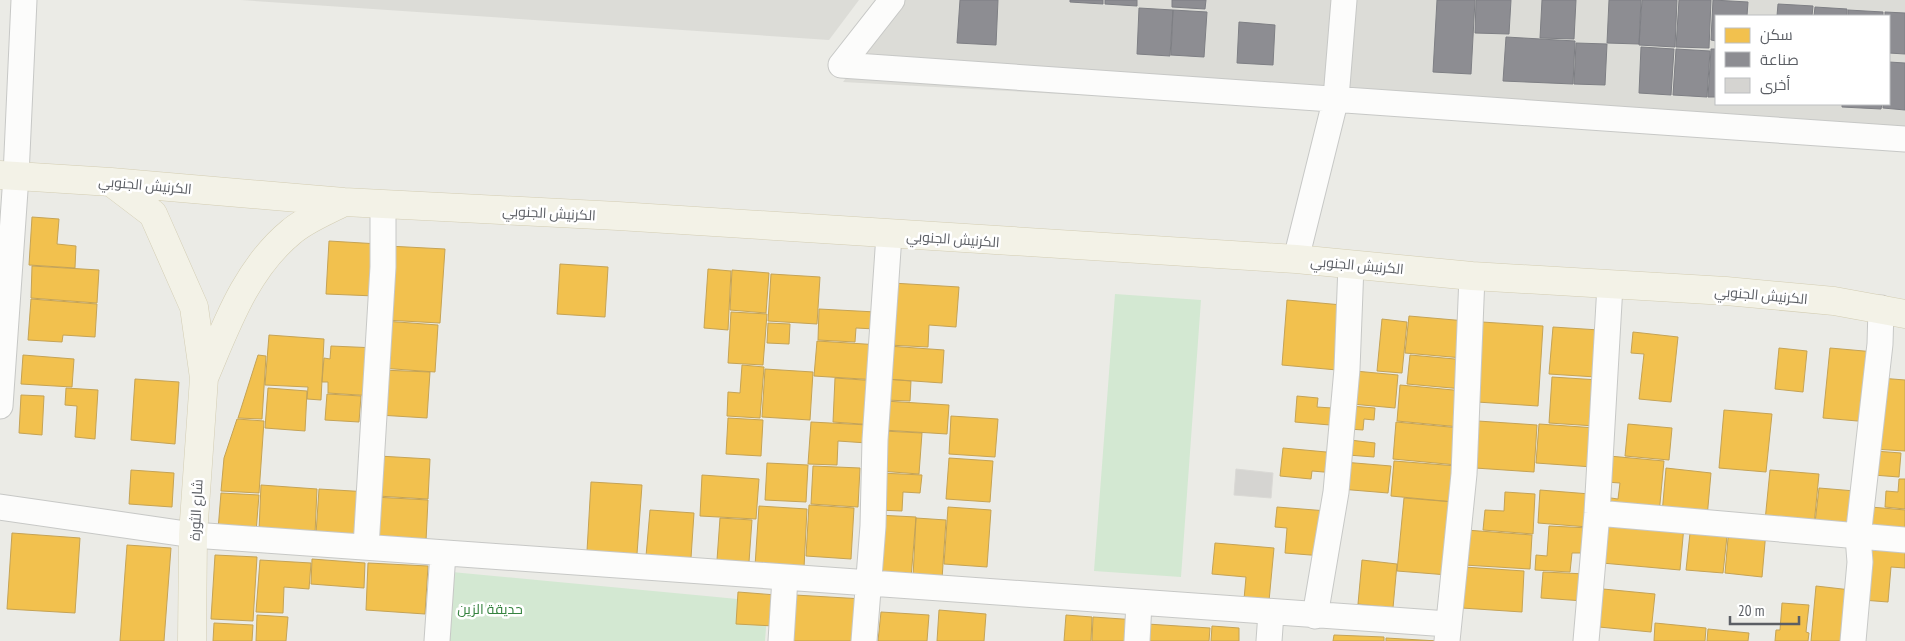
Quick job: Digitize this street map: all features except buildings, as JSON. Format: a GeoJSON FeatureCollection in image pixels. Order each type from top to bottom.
{"type":"FeatureCollection","features":[{"type":"Feature","properties":{"kind":"main road","name":"الكرنيش الجنوبي"},"geometry":{"type":"LineString","coordinates":[[8,176],[112,182],[344,202],[618,216],[888,235],[1296,259],[1472,276],[1726,291],[1893,311]]}},
{"type":"Feature","properties":{"kind":"main road","name":"شارع الثورة"},"geometry":{"type":"LineString","coordinates":[[112,182],[153,214],[194,307],[204,378],[193,535],[192,641]]}},
{"type":"Feature","properties":{"kind":"main road","name":"شارع الثورة"},"geometry":{"type":"LineString","coordinates":[[204,378],[234,310],[254,273],[291,231],[344,202]]}},
{"type":"Feature","properties":{"kind":"street"},"geometry":{"type":"LineString","coordinates":[[0,406],[8,176],[24,0]]}},
{"type":"Feature","properties":{"kind":"street"},"geometry":{"type":"LineString","coordinates":[[892,0],[841,65],[1905,139]]}},
{"type":"Feature","properties":{"kind":"street"},"geometry":{"type":"LineString","coordinates":[[1296,259],[1336,98],[1344,0]]}},
{"type":"Feature","properties":{"kind":"street"},"geometry":{"type":"LineString","coordinates":[[366,547],[383,267],[384,204]]}},
{"type":"Feature","properties":{"kind":"street"},"geometry":{"type":"LineString","coordinates":[[864,641],[888,235]]}},
{"type":"Feature","properties":{"kind":"street"},"geometry":{"type":"LineString","coordinates":[[1314,616],[1336,492],[1347,369],[1351,265]]}},
{"type":"Feature","properties":{"kind":"street"},"geometry":{"type":"LineString","coordinates":[[0,507],[193,535],[1314,616],[1447,633],[1464,474],[1472,276]]}},
{"type":"Feature","properties":{"kind":"street"},"geometry":{"type":"LineString","coordinates":[[1586,641],[1597,513],[1610,285]]}},
{"type":"Feature","properties":{"kind":"street"},"geometry":{"type":"LineString","coordinates":[[1853,641],[1860,562],[1858,537],[1880,344],[1893,311]]}},
{"type":"Feature","properties":{"kind":"street"},"geometry":{"type":"LineString","coordinates":[[1597,513],[1712,521],[1858,537],[1905,540]]}},
{"type":"Feature","properties":{"kind":"street"},"geometry":{"type":"LineString","coordinates":[[437,641],[442,553]]}},
{"type":"Feature","properties":{"kind":"street"},"geometry":{"type":"LineString","coordinates":[[781,641],[785,578]]}},
{"type":"Feature","properties":{"kind":"street"},"geometry":{"type":"LineString","coordinates":[[1137,641],[1139,603]]}},
{"type":"Feature","properties":{"kind":"street"},"geometry":{"type":"LineString","coordinates":[[1269,641],[1271,613]]}},
{"type":"Feature","properties":{"kind":"shaded area"},"geometry":{"type":"Polygon","coordinates":[[[241,0],[859,0],[829,40],[241,0]]]}},
{"type":"Feature","properties":{"kind":"shaded area"},"geometry":{"type":"Polygon","coordinates":[[[905,0],[1905,0],[1905,140],[843,82],[905,0]]]}},
{"type":"Feature","properties":{"kind":"green space"},"geometry":{"type":"Polygon","coordinates":[[[1115,294],[1201,300],[1181,577],[1094,571],[1115,294]]]}},
{"type":"Feature","properties":{"kind":"green space","name":"حديقة الزين"},"geometry":{"type":"Polygon","coordinates":[[[452,572],[768,602],[765,641],[449,641],[452,572]]]}}]}
